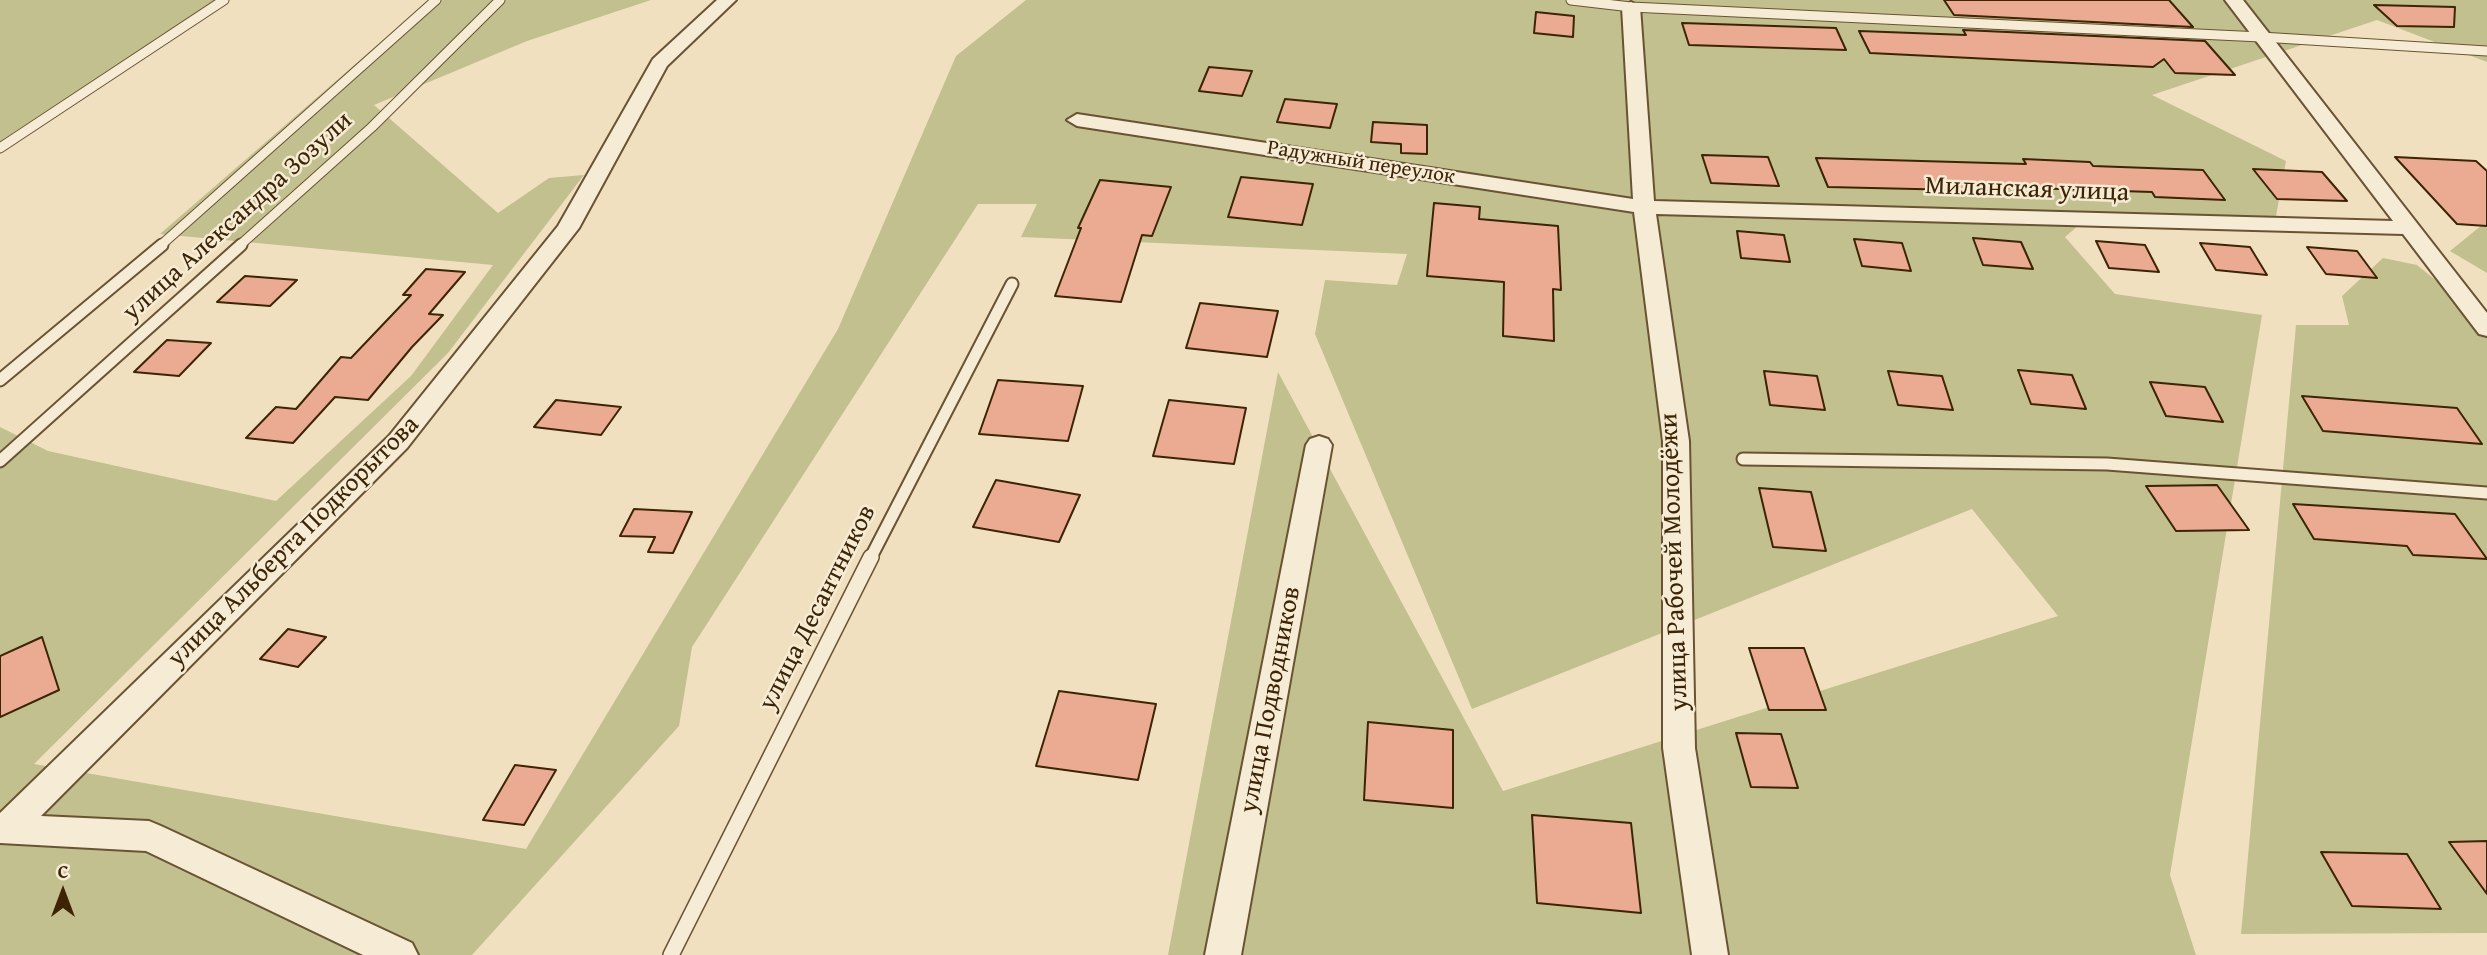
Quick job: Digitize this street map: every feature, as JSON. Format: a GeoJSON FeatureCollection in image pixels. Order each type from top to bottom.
{"type":"FeatureCollection","features":[{"type":"Feature","properties":{"kind":"street","name":"улица Альберта Подкорытова"},"geometry":{"type":"LineString","coordinates":[[4,828],[398,442],[568,228],[659,63],[727,0]]}},
{"type":"Feature","properties":{"kind":"street"},"geometry":{"type":"LineString","coordinates":[[2234,0],[2487,329]]}},
{"type":"Feature","properties":{"kind":"street","name":"улица Рабочей Молодёжи"},"geometry":{"type":"LineString","coordinates":[[1631,4],[1644,207],[1676,441],[1679,748],[1710,955]]}},
{"type":"Feature","properties":{"kind":"street","name":"Радужный переулок"},"geometry":{"type":"LineString","coordinates":[[1077,120],[1644,207]]}},
{"type":"Feature","properties":{"kind":"street","name":"Миланская улица"},"geometry":{"type":"LineString","coordinates":[[1644,207],[2407,228]]}},
{"type":"Feature","properties":{"kind":"street","name":"улица Подводников"},"geometry":{"type":"LineString","coordinates":[[1223,955],[1319,445]]}},
{"type":"Feature","properties":{"kind":"street"},"geometry":{"type":"LineString","coordinates":[[4,828],[149,836],[400,955]]}},
{"type":"Feature","properties":{"kind":"lane"},"geometry":{"type":"LineString","coordinates":[[0,148],[224,0]]}},
{"type":"Feature","properties":{"kind":"lane"},"geometry":{"type":"LineString","coordinates":[[0,380],[202,211],[436,0]]}},
{"type":"Feature","properties":{"kind":"lane","name":"улица Александра Зозули"},"geometry":{"type":"LineString","coordinates":[[0,461],[372,127],[500,0]]}},
{"type":"Feature","properties":{"kind":"lane"},"geometry":{"type":"LineString","coordinates":[[1571,0],[2487,51]]}},
{"type":"Feature","properties":{"kind":"lane","name":"улица Десантников"},"geometry":{"type":"LineString","coordinates":[[671,955],[933,434],[1012,284]]}},
{"type":"Feature","properties":{"kind":"lane"},"geometry":{"type":"LineString","coordinates":[[1743,459],[2107,464],[2487,493]]}},
{"type":"Feature","properties":{"kind":"shaded area"},"geometry":{"type":"Polygon","coordinates":[[[0,0],[221,0],[0,149],[0,0]]]}},
{"type":"Feature","properties":{"kind":"shaded area"},"geometry":{"type":"Polygon","coordinates":[[[429,0],[651,0],[527,41],[374,105],[498,213],[549,178],[584,175],[448,353],[34,764],[526,849],[838,329],[956,56],[1026,0],[2487,0],[2487,62],[2377,20],[2152,95],[2286,161],[2276,216],[2167,219],[2093,213],[2065,237],[2115,294],[2262,315],[2170,875],[2196,955],[1168,955],[1278,372],[1503,791],[2058,616],[1972,509],[1472,709],[1315,334],[1325,280],[1397,285],[1407,254],[1021,237],[1037,204],[978,204],[692,647],[679,726],[472,955],[0,955],[0,427],[48,451],[276,501],[411,376],[493,265],[160,234],[429,0]]]}},
{"type":"Feature","properties":{"kind":"shaded area"},"geometry":{"type":"Polygon","coordinates":[[[2487,221],[2487,273],[2450,251],[2487,221]]]}},
{"type":"Feature","properties":{"kind":"shaded area"},"geometry":{"type":"Polygon","coordinates":[[[2383,258],[2417,265],[2487,322],[2487,933],[2241,934],[2296,325],[2349,325],[2342,296],[2383,258]]]}},
{"type":"Feature","properties":{"kind":"building"},"geometry":{"type":"Polygon","coordinates":[[[1944,0],[2169,0],[2193,27],[1954,15],[1944,0]]]}},
{"type":"Feature","properties":{"kind":"building"},"geometry":{"type":"Polygon","coordinates":[[[2374,5],[2455,7],[2454,27],[2397,26],[2374,5]]]}},
{"type":"Feature","properties":{"kind":"building"},"geometry":{"type":"Polygon","coordinates":[[[1536,12],[1574,16],[1573,37],[1534,33],[1536,12]]]}},
{"type":"Feature","properties":{"kind":"building"},"geometry":{"type":"Polygon","coordinates":[[[1682,23],[1836,28],[1846,50],[1689,45],[1682,23]]]}},
{"type":"Feature","properties":{"kind":"building"},"geometry":{"type":"Polygon","coordinates":[[[1963,30],[2205,41],[2235,75],[2175,73],[2164,59],[2153,67],[1870,53],[1859,31],[1966,35],[1963,30]]]}},
{"type":"Feature","properties":{"kind":"building"},"geometry":{"type":"Polygon","coordinates":[[[1209,67],[1252,71],[1242,96],[1199,91],[1209,67]]]}},
{"type":"Feature","properties":{"kind":"building"},"geometry":{"type":"Polygon","coordinates":[[[1285,99],[1337,104],[1330,128],[1277,122],[1285,99]]]}},
{"type":"Feature","properties":{"kind":"building"},"geometry":{"type":"Polygon","coordinates":[[[1373,122],[1427,125],[1427,154],[1401,153],[1401,144],[1371,142],[1373,122]]]}},
{"type":"Feature","properties":{"kind":"building"},"geometry":{"type":"Polygon","coordinates":[[[1702,155],[1768,157],[1779,186],[1711,183],[1702,155]]]}},
{"type":"Feature","properties":{"kind":"building"},"geometry":{"type":"Polygon","coordinates":[[[2395,157],[2476,161],[2487,171],[2487,226],[2457,224],[2395,157]]]}},
{"type":"Feature","properties":{"kind":"building"},"geometry":{"type":"Polygon","coordinates":[[[1816,158],[2026,164],[2023,159],[2090,162],[2093,166],[2203,170],[2225,200],[2155,197],[2152,192],[2000,187],[2002,191],[1828,187],[1816,158]]]}},
{"type":"Feature","properties":{"kind":"building"},"geometry":{"type":"Polygon","coordinates":[[[2253,169],[2322,172],[2347,201],[2277,199],[2253,169]]]}},
{"type":"Feature","properties":{"kind":"building"},"geometry":{"type":"Polygon","coordinates":[[[1241,177],[1313,184],[1302,225],[1228,217],[1241,177]]]}},
{"type":"Feature","properties":{"kind":"building"},"geometry":{"type":"Polygon","coordinates":[[[1100,180],[1171,187],[1152,236],[1142,235],[1121,302],[1055,296],[1081,228],[1078,228],[1100,180]]]}},
{"type":"Feature","properties":{"kind":"building"},"geometry":{"type":"Polygon","coordinates":[[[1434,203],[1480,207],[1479,219],[1558,226],[1561,290],[1553,289],[1554,341],[1503,336],[1504,282],[1427,276],[1434,203]]]}},
{"type":"Feature","properties":{"kind":"building"},"geometry":{"type":"Polygon","coordinates":[[[1737,231],[1784,235],[1790,262],[1741,258],[1737,231]]]}},
{"type":"Feature","properties":{"kind":"building"},"geometry":{"type":"Polygon","coordinates":[[[1973,238],[2021,242],[2033,269],[1983,265],[1973,238]]]}},
{"type":"Feature","properties":{"kind":"building"},"geometry":{"type":"Polygon","coordinates":[[[1854,239],[1902,243],[1911,271],[1862,266],[1854,239]]]}},
{"type":"Feature","properties":{"kind":"building"},"geometry":{"type":"Polygon","coordinates":[[[2096,241],[2145,245],[2159,272],[2109,268],[2096,241]]]}},
{"type":"Feature","properties":{"kind":"building"},"geometry":{"type":"Polygon","coordinates":[[[2200,243],[2250,247],[2267,275],[2216,270],[2200,243]]]}},
{"type":"Feature","properties":{"kind":"building"},"geometry":{"type":"Polygon","coordinates":[[[2307,247],[2357,251],[2377,278],[2326,274],[2307,247]]]}},
{"type":"Feature","properties":{"kind":"building"},"geometry":{"type":"Polygon","coordinates":[[[426,269],[465,272],[429,314],[443,315],[368,400],[335,397],[293,443],[246,438],[276,407],[296,409],[341,357],[351,358],[411,295],[403,295],[426,269]]]}},
{"type":"Feature","properties":{"kind":"building"},"geometry":{"type":"Polygon","coordinates":[[[245,276],[297,280],[270,306],[217,302],[245,276]]]}},
{"type":"Feature","properties":{"kind":"building"},"geometry":{"type":"Polygon","coordinates":[[[1200,303],[1278,311],[1267,357],[1186,348],[1200,303]]]}},
{"type":"Feature","properties":{"kind":"building"},"geometry":{"type":"Polygon","coordinates":[[[167,340],[211,343],[179,376],[134,372],[167,340]]]}},
{"type":"Feature","properties":{"kind":"building"},"geometry":{"type":"Polygon","coordinates":[[[2018,370],[2072,375],[2086,409],[2031,404],[2018,370]]]}},
{"type":"Feature","properties":{"kind":"building"},"geometry":{"type":"Polygon","coordinates":[[[1764,371],[1817,376],[1825,410],[1770,405],[1764,371]]]}},
{"type":"Feature","properties":{"kind":"building"},"geometry":{"type":"Polygon","coordinates":[[[1888,371],[1942,376],[1953,410],[1898,405],[1888,371]]]}},
{"type":"Feature","properties":{"kind":"building"},"geometry":{"type":"Polygon","coordinates":[[[998,380],[1083,386],[1068,441],[979,434],[998,380]]]}},
{"type":"Feature","properties":{"kind":"building"},"geometry":{"type":"Polygon","coordinates":[[[2150,382],[2205,387],[2223,422],[2166,416],[2150,382]]]}},
{"type":"Feature","properties":{"kind":"building"},"geometry":{"type":"Polygon","coordinates":[[[2302,396],[2457,408],[2482,444],[2323,431],[2302,396]]]}},
{"type":"Feature","properties":{"kind":"building"},"geometry":{"type":"Polygon","coordinates":[[[556,400],[621,407],[601,435],[534,427],[556,400]]]}},
{"type":"Feature","properties":{"kind":"building"},"geometry":{"type":"Polygon","coordinates":[[[1169,400],[1246,408],[1234,464],[1153,456],[1169,400]]]}},
{"type":"Feature","properties":{"kind":"building"},"geometry":{"type":"Polygon","coordinates":[[[996,480],[1080,495],[1059,542],[973,527],[996,480]]]}},
{"type":"Feature","properties":{"kind":"building"},"geometry":{"type":"Polygon","coordinates":[[[2217,485],[2249,530],[2176,531],[2146,486],[2217,485]]]}},
{"type":"Feature","properties":{"kind":"building"},"geometry":{"type":"Polygon","coordinates":[[[1759,488],[1811,492],[1826,551],[1773,547],[1759,488]]]}},
{"type":"Feature","properties":{"kind":"building"},"geometry":{"type":"Polygon","coordinates":[[[2293,504],[2455,514],[2487,559],[2413,555],[2407,546],[2314,539],[2293,504]]]}},
{"type":"Feature","properties":{"kind":"building"},"geometry":{"type":"Polygon","coordinates":[[[634,509],[692,512],[673,553],[648,552],[655,537],[620,536],[634,509]]]}},
{"type":"Feature","properties":{"kind":"building"},"geometry":{"type":"Polygon","coordinates":[[[288,629],[326,637],[298,667],[260,659],[288,629]]]}},
{"type":"Feature","properties":{"kind":"building"},"geometry":{"type":"Polygon","coordinates":[[[42,637],[59,690],[0,717],[0,656],[42,637]]]}},
{"type":"Feature","properties":{"kind":"building"},"geometry":{"type":"Polygon","coordinates":[[[1749,648],[1804,648],[1826,710],[1769,710],[1749,648]]]}},
{"type":"Feature","properties":{"kind":"building"},"geometry":{"type":"Polygon","coordinates":[[[1059,691],[1156,704],[1138,780],[1036,766],[1059,691]]]}},
{"type":"Feature","properties":{"kind":"building"},"geometry":{"type":"Polygon","coordinates":[[[1368,722],[1453,730],[1453,808],[1364,800],[1368,722]]]}},
{"type":"Feature","properties":{"kind":"building"},"geometry":{"type":"Polygon","coordinates":[[[1736,733],[1781,734],[1798,788],[1751,787],[1736,733]]]}},
{"type":"Feature","properties":{"kind":"building"},"geometry":{"type":"Polygon","coordinates":[[[515,765],[556,770],[524,825],[483,820],[515,765]]]}},
{"type":"Feature","properties":{"kind":"building"},"geometry":{"type":"Polygon","coordinates":[[[1532,815],[1631,823],[1641,913],[1537,903],[1532,815]]]}},
{"type":"Feature","properties":{"kind":"building"},"geometry":{"type":"Polygon","coordinates":[[[2487,841],[2487,894],[2449,842],[2487,841]]]}},
{"type":"Feature","properties":{"kind":"building"},"geometry":{"type":"Polygon","coordinates":[[[2321,852],[2407,854],[2441,909],[2352,906],[2321,852]]]}}]}
